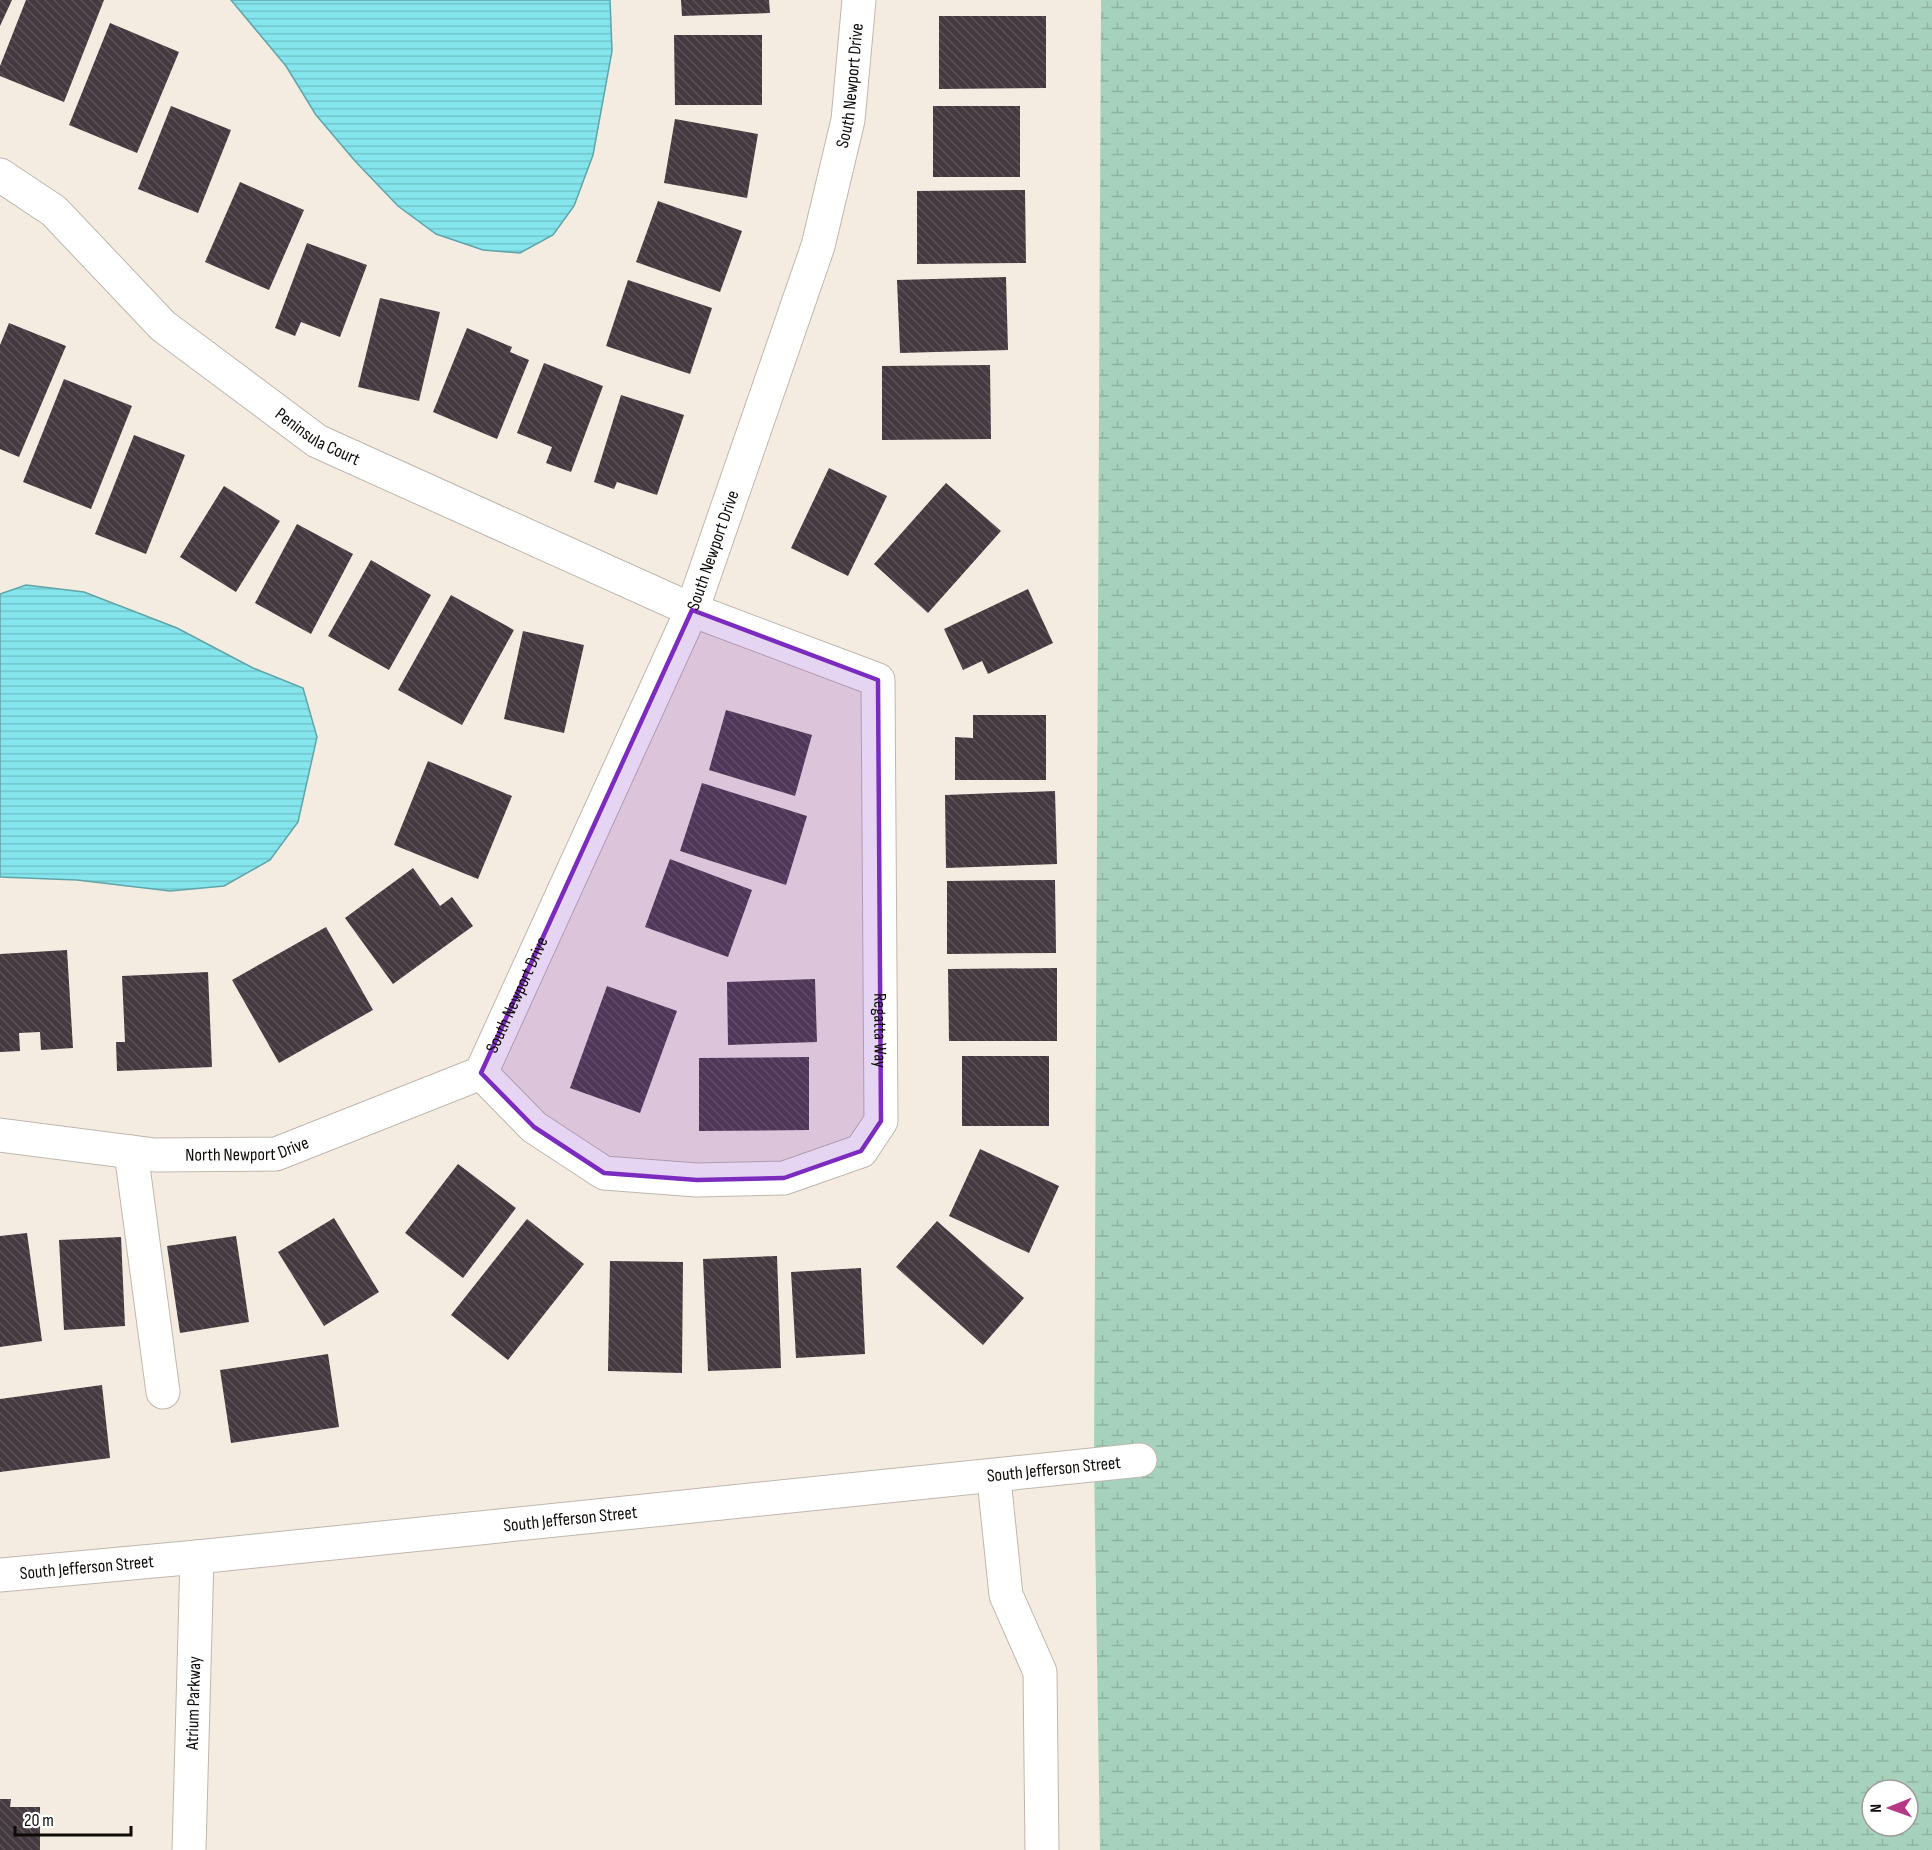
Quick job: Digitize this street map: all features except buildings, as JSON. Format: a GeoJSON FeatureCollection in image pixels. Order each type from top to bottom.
{"type":"FeatureCollection","features":[{"type":"Feature","properties":{"kind":"street","name":"South Newport Drive"},"geometry":{"type":"LineString","coordinates":[[481,1073],[692,610],[818,246],[848,120],[859,0]]}},
{"type":"Feature","properties":{"kind":"street","name":"Peninsula Court"},"geometry":{"type":"LineString","coordinates":[[0,175],[54,211],[163,326],[317,441],[692,610]]}},
{"type":"Feature","properties":{"kind":"street","name":"Regatta Way"},"geometry":{"type":"LineString","coordinates":[[481,1073],[534,1127],[604,1173],[697,1180],[784,1179],[861,1151],[881,1121],[878,680],[692,610]]}},
{"type":"Feature","properties":{"kind":"street","name":"North Newport Drive"},"geometry":{"type":"LineString","coordinates":[[0,1135],[156,1155],[276,1154],[481,1073]]}},
{"type":"Feature","properties":{"kind":"street"},"geometry":{"type":"LineString","coordinates":[[131,1152],[164,1392]]}},
{"type":"Feature","properties":{"kind":"street","name":"South Jefferson Street"},"geometry":{"type":"LineString","coordinates":[[0,1575],[197,1557],[1140,1460]]}},
{"type":"Feature","properties":{"kind":"street"},"geometry":{"type":"LineString","coordinates":[[995,1489],[1006,1595],[1040,1672],[1042,1850]]}},
{"type":"Feature","properties":{"kind":"street","name":"Atrium Parkway"},"geometry":{"type":"LineString","coordinates":[[189,1850],[197,1557]]}},
{"type":"Feature","properties":{"kind":"highlighted area"},"geometry":{"type":"Polygon","coordinates":[[[692,610],[878,680],[881,1121],[861,1151],[784,1178],[697,1180],[604,1173],[534,1127],[481,1073],[692,610]]]}},
{"type":"Feature","properties":{"kind":"green space"},"geometry":{"type":"Polygon","coordinates":[[[1101,0],[1932,0],[1932,1850],[1100,1850],[1094,1465],[1101,0]]]}},
{"type":"Feature","properties":{"kind":"water"},"geometry":{"type":"Polygon","coordinates":[[[231,0],[610,0],[612,51],[593,155],[574,206],[553,235],[520,253],[483,250],[436,234],[398,206],[355,161],[316,115],[286,66],[231,0]]]}},
{"type":"Feature","properties":{"kind":"water"},"geometry":{"type":"Polygon","coordinates":[[[26,585],[84,592],[177,628],[253,668],[303,688],[317,737],[298,822],[270,860],[224,886],[170,891],[77,880],[0,877],[0,594],[26,585]]]}}]}
